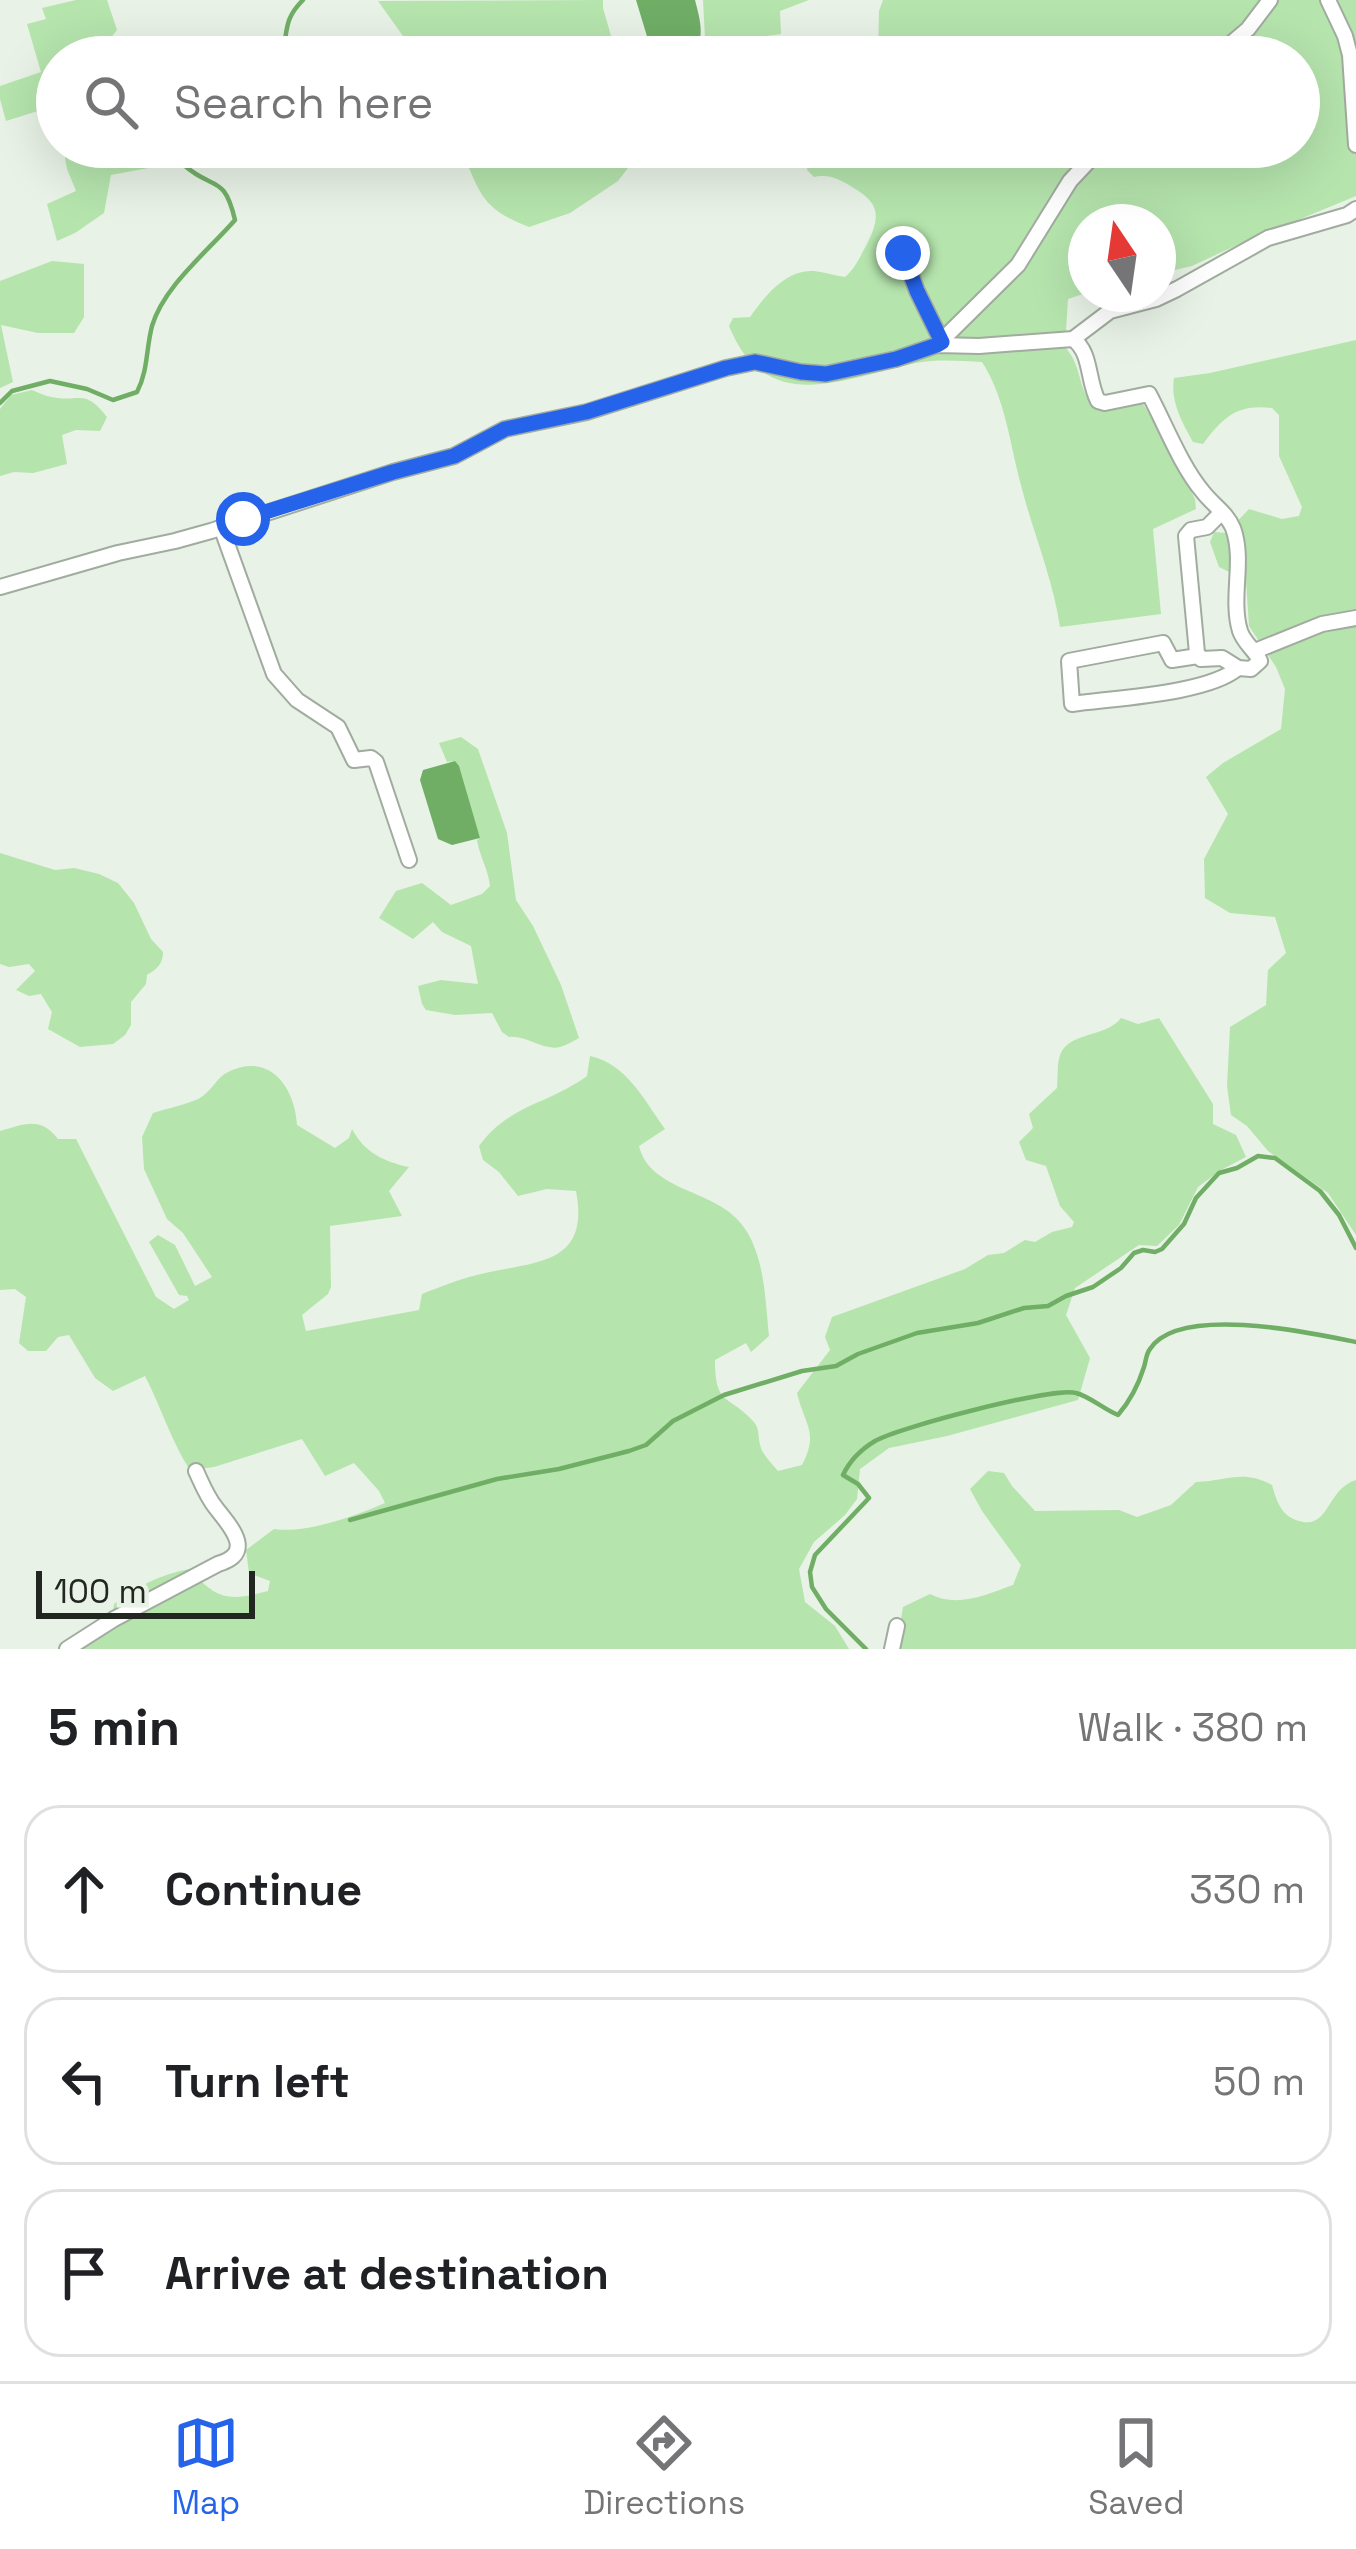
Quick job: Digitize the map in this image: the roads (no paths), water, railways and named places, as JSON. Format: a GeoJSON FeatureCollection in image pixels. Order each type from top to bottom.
{"type":"FeatureCollection","features":[{"type":"Feature","properties":{"kind":"street"},"geometry":{"type":"LineString","coordinates":[[1240,36],[1270,0]]}},
{"type":"Feature","properties":{"kind":"street"},"geometry":{"type":"LineString","coordinates":[[1328,0],[1350,56],[1356,145]]}},
{"type":"Feature","properties":{"kind":"street"},"geometry":{"type":"LineString","coordinates":[[0,587],[175,542],[454,456],[505,429],[586,412],[726,368],[755,362],[826,374],[896,359],[939,343],[1018,265],[1082,168]]}},
{"type":"Feature","properties":{"kind":"street"},"geometry":{"type":"LineString","coordinates":[[939,343],[980,346],[1072,339],[1110,311],[1178,290],[1268,238],[1356,209]]}},
{"type":"Feature","properties":{"kind":"street"},"geometry":{"type":"LineString","coordinates":[[903,253],[939,343]]}},
{"type":"Feature","properties":{"kind":"street"},"geometry":{"type":"LineString","coordinates":[[1072,339],[1086,355],[1098,401],[1148,394],[1203,493],[1230,521],[1235,535],[1238,626],[1260,661],[1251,669],[1238,668],[1222,658],[1172,660],[1163,643],[1070,661],[1072,704],[1204,685],[1238,668]]}},
{"type":"Feature","properties":{"kind":"street"},"geometry":{"type":"LineString","coordinates":[[1198,656],[1186,536],[1207,527],[1222,512]]}},
{"type":"Feature","properties":{"kind":"street"},"geometry":{"type":"LineString","coordinates":[[221,527],[274,674],[297,700],[338,727],[354,760],[376,762],[409,860]]}},
{"type":"Feature","properties":{"kind":"street"},"geometry":{"type":"LineString","coordinates":[[1255,651],[1322,624],[1356,618]]}},
{"type":"Feature","properties":{"kind":"street"},"geometry":{"type":"LineString","coordinates":[[67,1649],[236,1553],[234,1529],[213,1505],[196,1471]]}},
{"type":"Feature","properties":{"kind":"street"},"geometry":{"type":"LineString","coordinates":[[892,1649],[897,1626]]}},
{"type":"Feature","properties":{"kind":"waterway"},"geometry":{"type":"LineString","coordinates":[[286,36],[303,0]]}},
{"type":"Feature","properties":{"kind":"waterway"},"geometry":{"type":"LineString","coordinates":[[0,403],[12,391],[50,381],[113,400],[137,392],[158,311],[176,283],[235,220],[222,189],[188,168]]}},
{"type":"Feature","properties":{"kind":"waterway"},"geometry":{"type":"LineString","coordinates":[[350,1520],[497,1479],[629,1451],[724,1395],[802,1371],[836,1366],[917,1333],[1048,1306],[1093,1287],[1134,1253],[1162,1249],[1219,1173],[1258,1156],[1275,1158],[1320,1191],[1356,1248]]}},
{"type":"Feature","properties":{"kind":"waterway"},"geometry":{"type":"LineString","coordinates":[[866,1649],[826,1609],[812,1587],[810,1572],[815,1555],[869,1498],[843,1475],[875,1441],[976,1410],[1062,1393],[1076,1393],[1118,1415],[1137,1387],[1150,1349],[1165,1335],[1188,1328],[1247,1325],[1356,1342]]}}]}
